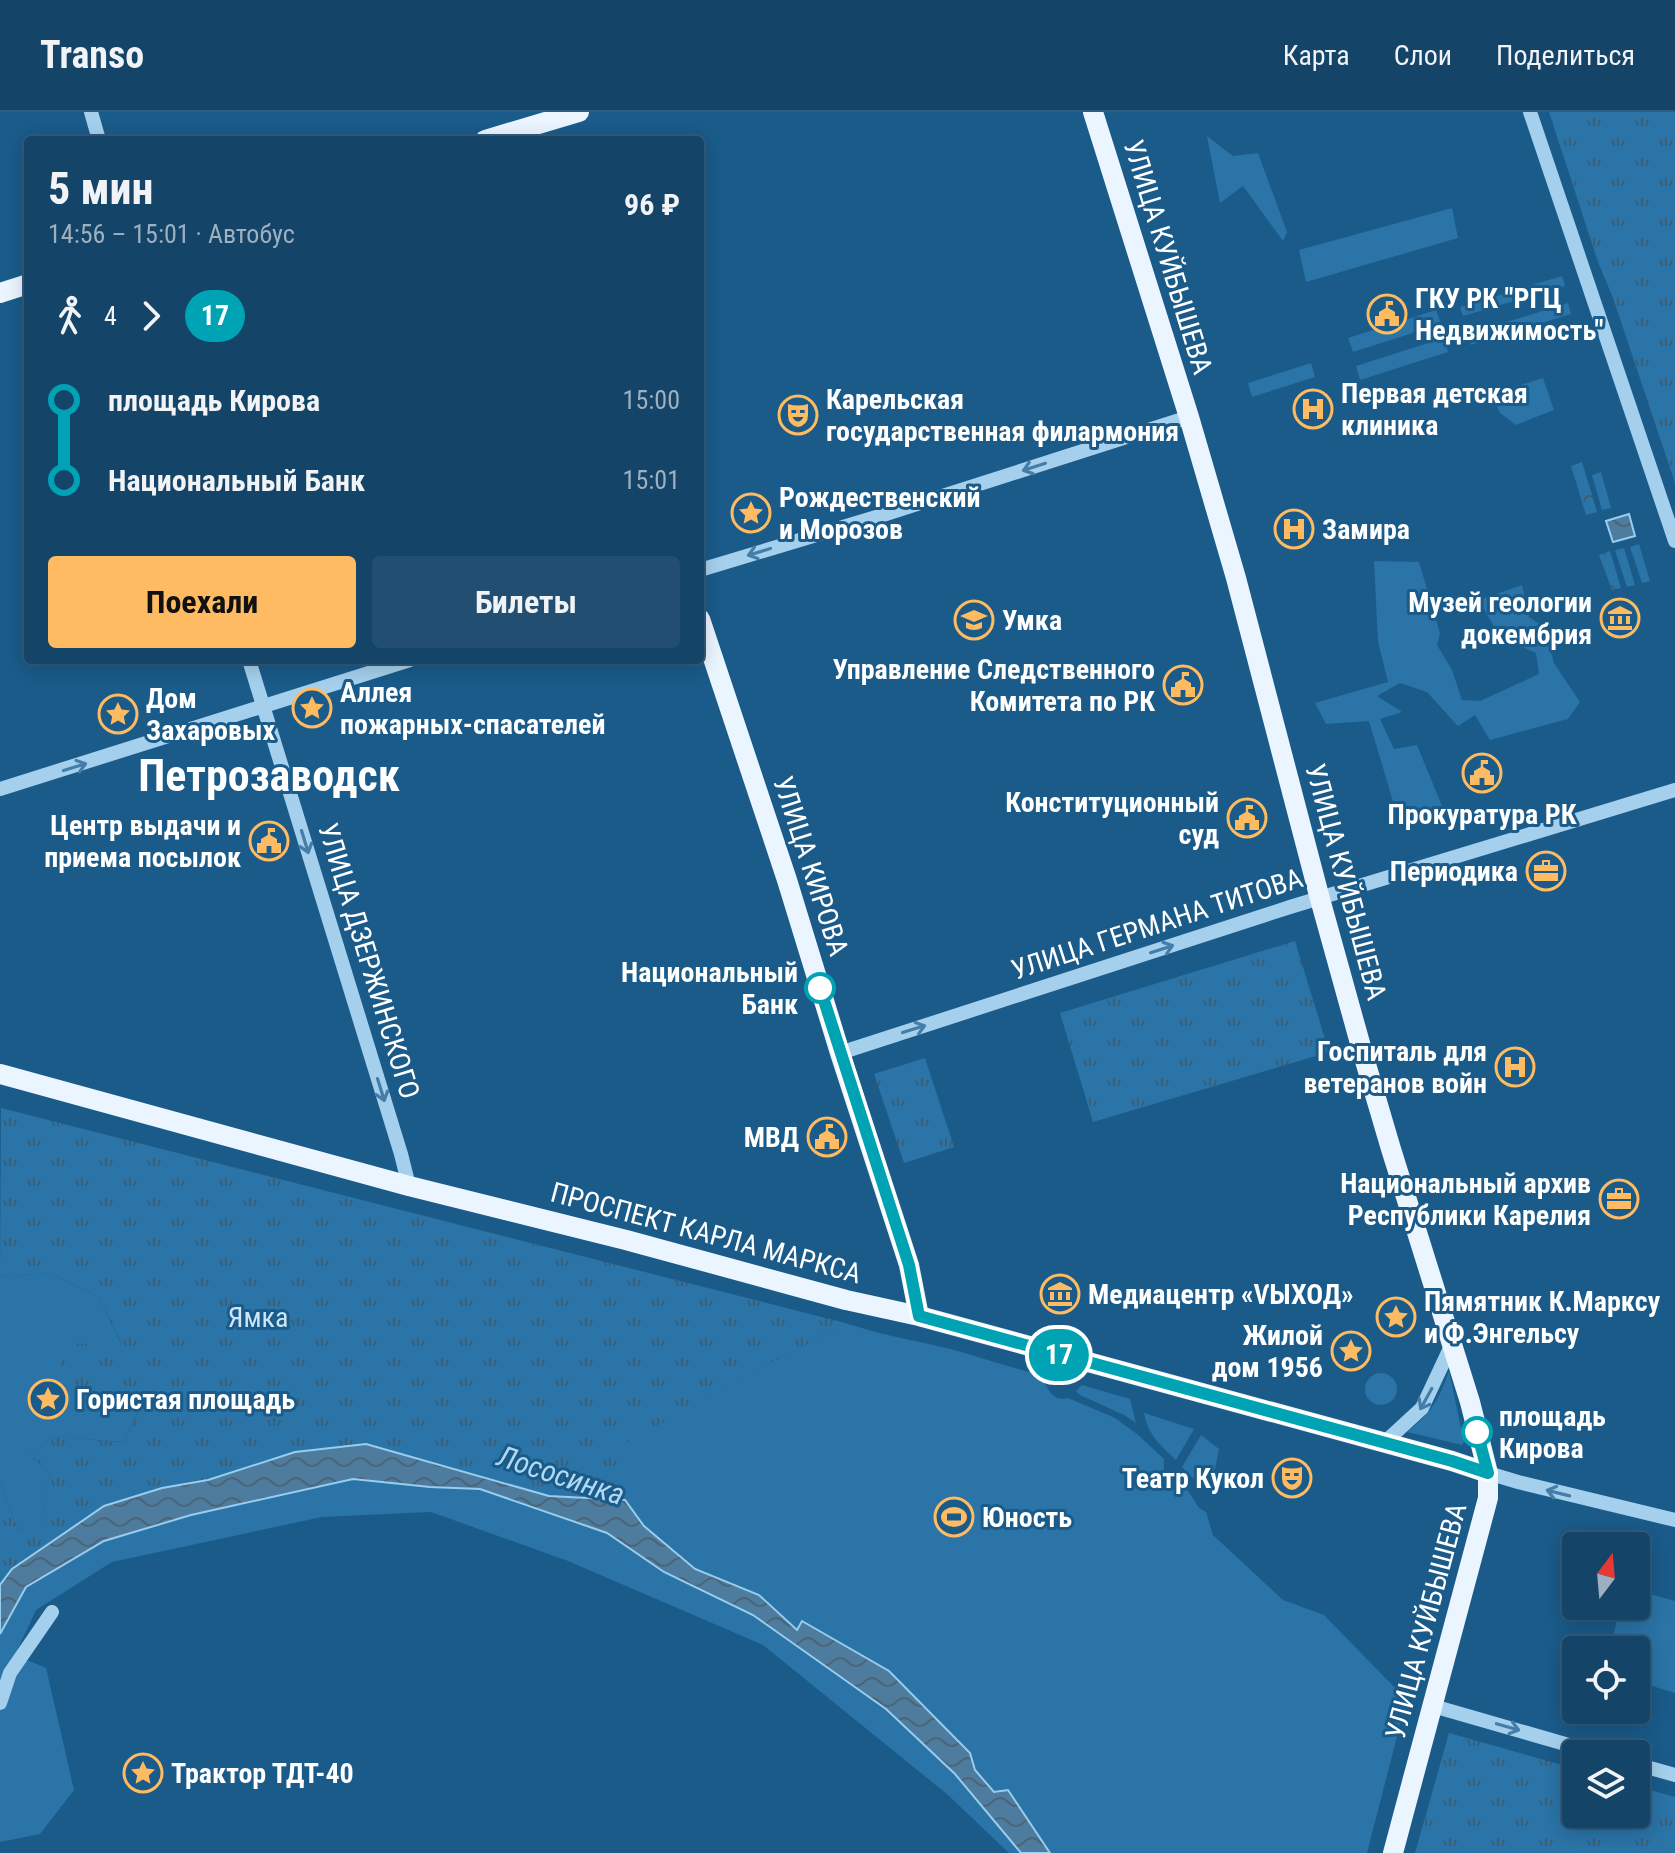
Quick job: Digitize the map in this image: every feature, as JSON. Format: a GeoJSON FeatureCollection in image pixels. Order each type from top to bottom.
{"type":"FeatureCollection","features":[{"type":"Feature","properties":{"kind":"main road"},"geometry":{"type":"LineString","coordinates":[[501,136],[545,125],[579,112]]}},
{"type":"Feature","properties":{"kind":"main road","name":"УЛИЦА КУЙБЫШЕВА"},"geometry":{"type":"LineString","coordinates":[[1093,112],[1236,578],[1320,899],[1391,1149],[1470,1402],[1488,1473],[1488,1498],[1393,1853]]}},
{"type":"Feature","properties":{"kind":"main road"},"geometry":{"type":"LineString","coordinates":[[0,293],[24,285]]}},
{"type":"Feature","properties":{"kind":"main road","name":"УЛИЦА КИРОВА"},"geometry":{"type":"LineString","coordinates":[[704,631],[909,1265],[919,1316]]}},
{"type":"Feature","properties":{"kind":"main road","name":"ПРОСПЕКТ КАРЛА МАРКСА"},"geometry":{"type":"LineString","coordinates":[[0,1074],[409,1186],[626,1240],[846,1300],[919,1316],[1488,1473]]}},
{"type":"Feature","properties":{"kind":"street"},"geometry":{"type":"LineString","coordinates":[[91,112],[98,136]]}},
{"type":"Feature","properties":{"kind":"street"},"geometry":{"type":"LineString","coordinates":[[1530,112],[1675,541]]}},
{"type":"Feature","properties":{"kind":"street"},"geometry":{"type":"LineString","coordinates":[[704,569],[1189,417]]}},
{"type":"Feature","properties":{"kind":"street","name":"УЛИЦА ДЗЕРЖИНСКОГО"},"geometry":{"type":"LineString","coordinates":[[250,664],[409,1186]]}},
{"type":"Feature","properties":{"kind":"street"},"geometry":{"type":"LineString","coordinates":[[0,789],[397,664]]}},
{"type":"Feature","properties":{"kind":"street","name":"УЛИЦА ГЕРМАНА ТИТОВА"},"geometry":{"type":"LineString","coordinates":[[840,1053],[1320,899],[1675,790]]}},
{"type":"Feature","properties":{"kind":"street"},"geometry":{"type":"LineString","coordinates":[[1384,1443],[1422,1408],[1452,1343]]}},
{"type":"Feature","properties":{"kind":"street","name":"ПРОСПЕКТ КАРЛА МАРКСА"},"geometry":{"type":"LineString","coordinates":[[1488,1473],[1675,1520]]}},
{"type":"Feature","properties":{"kind":"street"},"geometry":{"type":"LineString","coordinates":[[0,1703],[10,1673],[52,1612]]}},
{"type":"Feature","properties":{"kind":"street"},"geometry":{"type":"LineString","coordinates":[[1433,1706],[1562,1743]]}},
{"type":"Feature","properties":{"kind":"street"},"geometry":{"type":"LineString","coordinates":[[1650,1768],[1675,1775]]}},
{"type":"Feature","properties":{"kind":"green space"},"geometry":{"type":"Polygon","coordinates":[[[1549,112],[1675,112],[1675,483],[1598,262],[1549,112]]]}},
{"type":"Feature","properties":{"kind":"green space"},"geometry":{"type":"Polygon","coordinates":[[[1207,136],[1233,156],[1258,153],[1287,232],[1283,241],[1243,186],[1220,203],[1207,136]]]}},
{"type":"Feature","properties":{"kind":"green space"},"geometry":{"type":"Polygon","coordinates":[[[1452,208],[1458,238],[1306,282],[1299,250],[1452,208]]]}},
{"type":"Feature","properties":{"kind":"green space"},"geometry":{"type":"Polygon","coordinates":[[[1562,276],[1565,286],[1463,316],[1460,307],[1562,276]]]}},
{"type":"Feature","properties":{"kind":"green space"},"geometry":{"type":"Polygon","coordinates":[[[1568,303],[1571,314],[1471,345],[1468,334],[1568,303]]]}},
{"type":"Feature","properties":{"kind":"green space"},"geometry":{"type":"Polygon","coordinates":[[[1436,310],[1441,324],[1353,352],[1348,338],[1436,310]]]}},
{"type":"Feature","properties":{"kind":"green space"},"geometry":{"type":"Polygon","coordinates":[[[1444,338],[1448,352],[1360,380],[1356,366],[1444,338]]]}},
{"type":"Feature","properties":{"kind":"green space"},"geometry":{"type":"Polygon","coordinates":[[[1311,363],[1315,377],[1252,397],[1248,383],[1311,363]]]}},
{"type":"Feature","properties":{"kind":"green space"},"geometry":{"type":"Polygon","coordinates":[[[1543,378],[1554,410],[1516,425],[1500,413],[1492,394],[1543,378]]]}},
{"type":"Feature","properties":{"kind":"green space"},"geometry":{"type":"Polygon","coordinates":[[[1582,462],[1597,512],[1586,515],[1571,466],[1582,462]]]}},
{"type":"Feature","properties":{"kind":"green space"},"geometry":{"type":"Polygon","coordinates":[[[1601,472],[1611,508],[1602,510],[1592,475],[1601,472]]]}},
{"type":"Feature","properties":{"kind":"green space"},"geometry":{"type":"Polygon","coordinates":[[[1639,544],[1650,581],[1642,583],[1630,547],[1639,544]]]}},
{"type":"Feature","properties":{"kind":"green space"},"geometry":{"type":"Polygon","coordinates":[[[1624,548],[1635,585],[1627,587],[1615,550],[1624,548]]]}},
{"type":"Feature","properties":{"kind":"green space"},"geometry":{"type":"Polygon","coordinates":[[[1610,551],[1621,588],[1612,590],[1599,555],[1610,551]]]}},
{"type":"Feature","properties":{"kind":"green space"},"geometry":{"type":"Polygon","coordinates":[[[1374,561],[1419,562],[1440,633],[1437,645],[1452,670],[1462,700],[1480,701],[1539,674],[1536,653],[1500,637],[1479,600],[1522,585],[1529,617],[1544,627],[1554,663],[1580,702],[1568,719],[1490,740],[1475,715],[1458,726],[1427,692],[1400,683],[1377,696],[1402,712],[1380,719],[1394,749],[1417,745],[1442,806],[1400,825],[1369,721],[1326,724],[1315,703],[1388,682],[1378,642],[1374,561]]]}},
{"type":"Feature","properties":{"kind":"green space"},"geometry":{"type":"Polygon","coordinates":[[[1295,941],[1329,1052],[1093,1122],[1060,1013],[1295,941]]]}},
{"type":"Feature","properties":{"kind":"green space"},"geometry":{"type":"Polygon","coordinates":[[[925,1058],[954,1147],[904,1163],[874,1074],[925,1058]]]}},
{"type":"Feature","properties":{"kind":"green space","name":"Ямка"},"geometry":{"type":"Polygon","coordinates":[[[1,1108],[845,1323],[614,1449],[625,1500],[549,1496],[366,1444],[295,1452],[208,1480],[162,1488],[104,1506],[12,1569],[0,1585],[0,1482],[18,1530],[40,1528],[50,1472],[29,1455],[53,1437],[124,1442],[144,1398],[102,1401],[60,1386],[63,1343],[122,1345],[99,1297],[50,1273],[0,1277],[1,1108]]]}},
{"type":"Feature","properties":{"kind":"green space","name":"Гористая площадь"},"geometry":{"type":"Polygon","coordinates":[[[50,1273],[99,1297],[122,1346],[102,1401],[144,1397],[124,1442],[53,1437],[29,1455],[50,1472],[40,1529],[18,1530],[0,1482],[0,1277],[50,1273]]]}},
{"type":"Feature","properties":{"kind":"green space"},"geometry":{"type":"Polygon","coordinates":[[[845,1323],[951,1349],[1042,1376],[1054,1396],[1068,1398],[1115,1418],[1164,1459],[1164,1473],[1171,1480],[1181,1480],[1199,1508],[1206,1512],[1213,1535],[1283,1600],[1324,1615],[1400,1693],[1401,1721],[1367,1853],[1050,1853],[1008,1790],[994,1793],[975,1770],[970,1753],[802,1621],[797,1630],[759,1595],[695,1569],[644,1526],[625,1500],[613,1449],[845,1323]]]}},
{"type":"Feature","properties":{"kind":"green space"},"geometry":{"type":"Polygon","coordinates":[[[1449,1371],[1464,1442],[1462,1445],[1407,1432],[1433,1405],[1449,1371]]]}},
{"type":"Feature","properties":{"kind":"green space"},"geometry":{"type":"Polygon","coordinates":[[[1381,1373],[1393,1377],[1397,1389],[1393,1401],[1381,1405],[1369,1401],[1365,1389],[1369,1377],[1381,1373]]]}},
{"type":"Feature","properties":{"kind":"green space"},"geometry":{"type":"Polygon","coordinates":[[[1082,1385],[1130,1399],[1136,1423],[1080,1395],[1076,1391],[1082,1385]]]}},
{"type":"Feature","properties":{"kind":"green space"},"geometry":{"type":"Polygon","coordinates":[[[1144,1413],[1194,1429],[1176,1460],[1152,1434],[1144,1413]]]}},
{"type":"Feature","properties":{"kind":"green space"},"geometry":{"type":"Polygon","coordinates":[[[1201,1435],[1219,1449],[1215,1469],[1199,1484],[1182,1467],[1201,1435]]]}},
{"type":"Feature","properties":{"kind":"green space"},"geometry":{"type":"Polygon","coordinates":[[[353,1479],[480,1489],[607,1533],[664,1572],[753,1615],[886,1709],[955,1774],[1021,1853],[1009,1853],[948,1795],[763,1645],[568,1561],[431,1512],[322,1517],[112,1562],[36,1610],[15,1655],[46,1668],[74,1790],[40,1834],[0,1842],[0,1634],[26,1587],[104,1541],[191,1515],[353,1479]]]}},
{"type":"Feature","properties":{"kind":"green space"},"geometry":{"type":"Polygon","coordinates":[[[1650,1594],[1675,1601],[1675,1693],[1650,1685],[1650,1636],[1613,1636],[1617,1620],[1650,1620],[1650,1594]]]}},
{"type":"Feature","properties":{"kind":"green space"},"geometry":{"type":"Polygon","coordinates":[[[1449,1733],[1562,1765],[1562,1828],[1650,1828],[1650,1790],[1675,1797],[1675,1853],[1415,1853],[1449,1733]]]}},
{"type":"Feature","properties":{"kind":"water"},"geometry":{"type":"Polygon","coordinates":[[[1629,514],[1635,536],[1613,542],[1606,521],[1629,514]]]}},
{"type":"Feature","properties":{"kind":"water"},"geometry":{"type":"Polygon","coordinates":[[[366,1444],[549,1496],[625,1500],[644,1526],[695,1569],[759,1595],[797,1630],[802,1621],[889,1671],[970,1753],[975,1770],[994,1792],[1008,1790],[1050,1853],[1021,1853],[955,1774],[886,1709],[753,1615],[664,1572],[607,1533],[480,1489],[353,1479],[191,1515],[104,1541],[26,1587],[0,1634],[0,1585],[12,1569],[104,1506],[162,1488],[208,1480],[295,1452],[366,1444]]]}},
{"type":"Feature","properties":{"kind":"bus line","name":"17"},"geometry":{"type":"LineString","coordinates":[[820,988],[909,1265],[919,1316],[1488,1473],[1477,1432]]}},
{"type":"Feature","properties":{"kind":"place","name":"ГКУ РК \"РГЦ Недвижимость\""},"geometry":{"type":"Point","coordinates":[1387,314]}},
{"type":"Feature","properties":{"kind":"place","name":"Первая детская клиника"},"geometry":{"type":"Point","coordinates":[1313,409]}},
{"type":"Feature","properties":{"kind":"place","name":"Карельская государственная филармония"},"geometry":{"type":"Point","coordinates":[798,415]}},
{"type":"Feature","properties":{"kind":"place","name":"Рождественский и Морозов"},"geometry":{"type":"Point","coordinates":[751,513]}},
{"type":"Feature","properties":{"kind":"place","name":"Замира"},"geometry":{"type":"Point","coordinates":[1294,529]}},
{"type":"Feature","properties":{"kind":"place","name":"Музей геологии докембрия"},"geometry":{"type":"Point","coordinates":[1620,618]}},
{"type":"Feature","properties":{"kind":"place","name":"Умка"},"geometry":{"type":"Point","coordinates":[974,620]}},
{"type":"Feature","properties":{"kind":"place","name":"Управление Следственного Комитета по РК"},"geometry":{"type":"Point","coordinates":[1183,685]}},
{"type":"Feature","properties":{"kind":"place","name":"Аллея пожарных-спасателей"},"geometry":{"type":"Point","coordinates":[312,708]}},
{"type":"Feature","properties":{"kind":"place","name":"Дом Захаровых"},"geometry":{"type":"Point","coordinates":[118,714]}},
{"type":"Feature","properties":{"kind":"place","name":"Прокуратура РК"},"geometry":{"type":"Point","coordinates":[1482,773]}},
{"type":"Feature","properties":{"kind":"place","name":"Конституционный суд"},"geometry":{"type":"Point","coordinates":[1247,818]}},
{"type":"Feature","properties":{"kind":"place","name":"Центр выдачи и приема посылок"},"geometry":{"type":"Point","coordinates":[269,841]}},
{"type":"Feature","properties":{"kind":"place","name":"Периодика"},"geometry":{"type":"Point","coordinates":[1546,871]}},
{"type":"Feature","properties":{"kind":"place","name":"Национальный Банк"},"geometry":{"type":"Point","coordinates":[820,988]}},
{"type":"Feature","properties":{"kind":"place","name":"Госпиталь для ветеранов войн"},"geometry":{"type":"Point","coordinates":[1515,1067]}},
{"type":"Feature","properties":{"kind":"place","name":"МВД"},"geometry":{"type":"Point","coordinates":[827,1137]}},
{"type":"Feature","properties":{"kind":"place","name":"Национальный архив Республики Карелия"},"geometry":{"type":"Point","coordinates":[1619,1199]}},
{"type":"Feature","properties":{"kind":"place","name":"Медиацентр «ѴЫХОД»"},"geometry":{"type":"Point","coordinates":[1060,1294]}},
{"type":"Feature","properties":{"kind":"place","name":"Пямятник К.Марксу и Ф.Энгельсу"},"geometry":{"type":"Point","coordinates":[1396,1317]}},
{"type":"Feature","properties":{"kind":"place","name":"Жилой дом 1956"},"geometry":{"type":"Point","coordinates":[1351,1351]}},
{"type":"Feature","properties":{"kind":"place","name":"Гористая площадь"},"geometry":{"type":"Point","coordinates":[48,1399]}},
{"type":"Feature","properties":{"kind":"place","name":"площадь Кирова"},"geometry":{"type":"Point","coordinates":[1477,1432]}},
{"type":"Feature","properties":{"kind":"place","name":"Театр Кукол"},"geometry":{"type":"Point","coordinates":[1292,1478]}},
{"type":"Feature","properties":{"kind":"place","name":"Юность"},"geometry":{"type":"Point","coordinates":[954,1517]}},
{"type":"Feature","properties":{"kind":"place","name":"Трактор ТДТ-40"},"geometry":{"type":"Point","coordinates":[143,1773]}},
{"type":"Feature","properties":{"kind":"district","name":"Петрозаводск"},"geometry":{"type":"Point","coordinates":[269,776]}},
{"type":"Feature","properties":{"kind":"water label","name":"Лососинка"},"geometry":{"type":"Point","coordinates":[561,1475]}}]}
